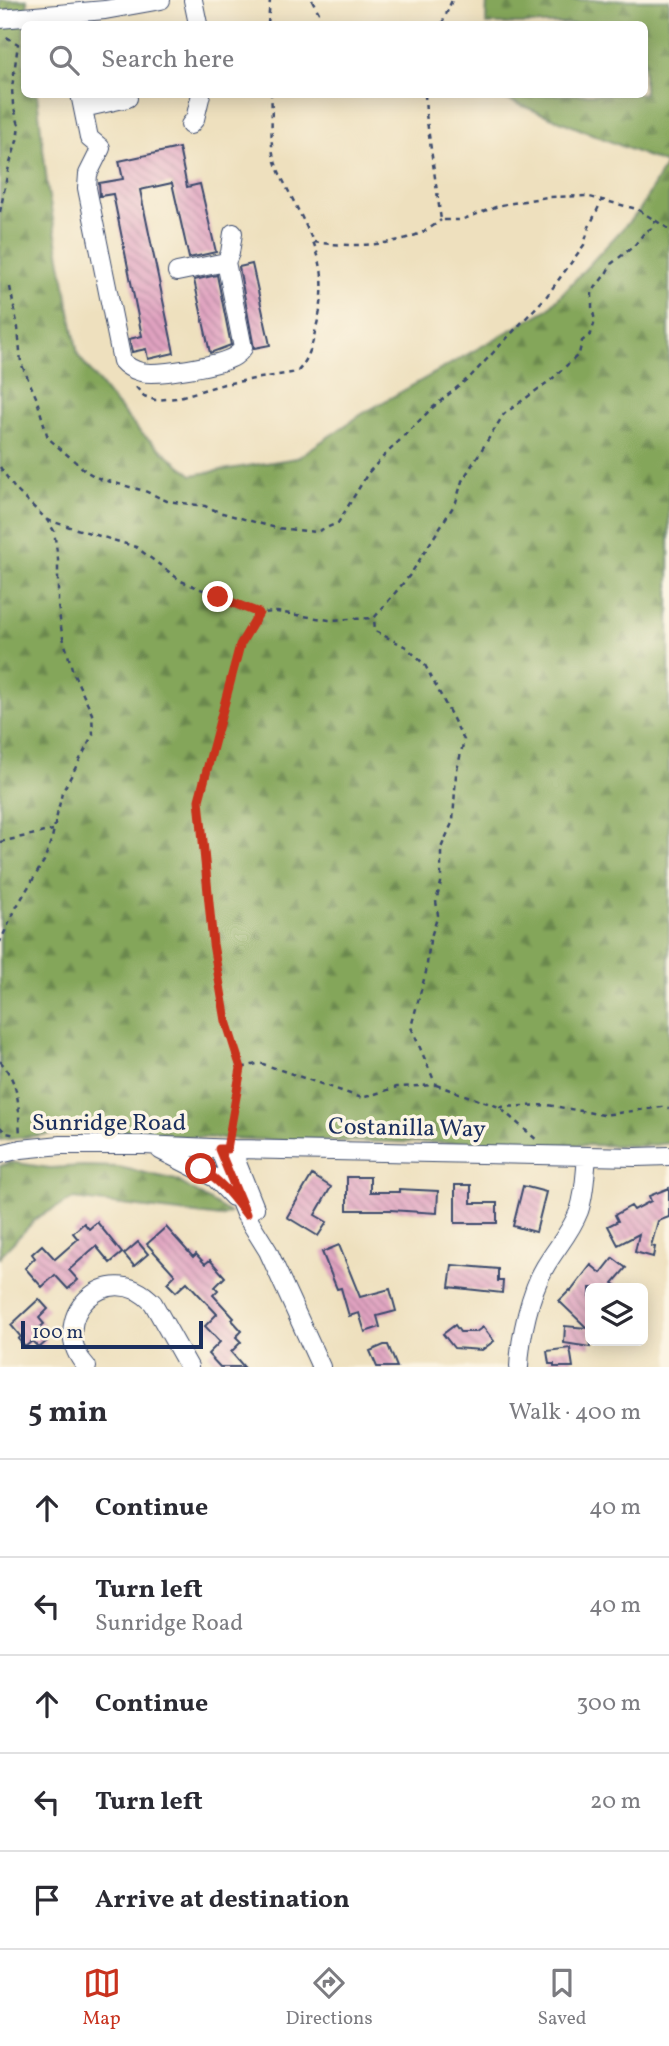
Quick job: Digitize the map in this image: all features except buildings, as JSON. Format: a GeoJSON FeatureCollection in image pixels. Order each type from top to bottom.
{"type":"FeatureCollection","features":[{"type":"Feature","properties":{"kind":"street"},"geometry":{"type":"LineString","coordinates":[[0,19],[105,9],[161,0]]}},
{"type":"Feature","properties":{"kind":"street"},"geometry":{"type":"LineString","coordinates":[[193,0],[197,21]]}},
{"type":"Feature","properties":{"kind":"street"},"geometry":{"type":"LineString","coordinates":[[128,98],[82,102],[89,138],[101,149],[88,174],[87,188],[122,361],[128,367],[142,373],[164,373],[218,363],[235,356],[243,348],[226,262],[233,233]]}},
{"type":"Feature","properties":{"kind":"street"},"geometry":{"type":"LineString","coordinates":[[190,125],[195,119],[200,98]]}},
{"type":"Feature","properties":{"kind":"street"},"geometry":{"type":"LineString","coordinates":[[177,272],[226,262]]}},
{"type":"Feature","properties":{"kind":"street","name":"Sunridge Road"},"geometry":{"type":"LineString","coordinates":[[0,1154],[61,1145],[227,1149]]}},
{"type":"Feature","properties":{"kind":"street"},"geometry":{"type":"LineString","coordinates":[[144,1145],[168,1153],[215,1178],[246,1214]]}},
{"type":"Feature","properties":{"kind":"street","name":"Sunridge Road"},"geometry":{"type":"LineString","coordinates":[[227,1149],[246,1214],[268,1251],[321,1367]]}},
{"type":"Feature","properties":{"kind":"street","name":"Sunridge Road"},"geometry":{"type":"LineString","coordinates":[[227,1149],[237,1163],[268,1251]]}},
{"type":"Feature","properties":{"kind":"street","name":"Costanilla Way"},"geometry":{"type":"LineString","coordinates":[[227,1149],[587,1157],[669,1156]]}},
{"type":"Feature","properties":{"kind":"street"},"geometry":{"type":"LineString","coordinates":[[519,1367],[523,1332],[537,1284],[544,1268],[572,1227],[580,1208],[587,1157]]}},
{"type":"Feature","properties":{"kind":"street"},"geometry":{"type":"LineString","coordinates":[[87,1367],[78,1357],[73,1342],[77,1310],[97,1292],[118,1286],[134,1288],[145,1294],[153,1303],[189,1367]]}},
{"type":"Feature","properties":{"kind":"path"},"geometry":{"type":"LineString","coordinates":[[268,21],[270,0]]}},
{"type":"Feature","properties":{"kind":"path"},"geometry":{"type":"LineString","coordinates":[[312,0],[324,21]]}},
{"type":"Feature","properties":{"kind":"path"},"geometry":{"type":"LineString","coordinates":[[443,21],[452,0]]}},
{"type":"Feature","properties":{"kind":"path"},"geometry":{"type":"LineString","coordinates":[[0,33],[18,44],[12,88],[13,105],[19,125],[0,212]]}},
{"type":"Feature","properties":{"kind":"path"},"geometry":{"type":"LineString","coordinates":[[132,383],[144,396],[155,400],[176,398],[224,384],[297,372],[310,353],[324,289],[322,265],[274,155],[271,98]]}},
{"type":"Feature","properties":{"kind":"path"},"geometry":{"type":"LineString","coordinates":[[425,98],[442,220]]}},
{"type":"Feature","properties":{"kind":"path"},"geometry":{"type":"LineString","coordinates":[[314,242],[356,246],[391,241],[423,232],[442,220],[461,220],[501,205],[547,197],[586,196],[637,209],[669,229]]}},
{"type":"Feature","properties":{"kind":"path"},"geometry":{"type":"LineString","coordinates":[[10,287],[21,363],[36,397],[48,438],[87,472],[100,479],[167,500],[205,506],[276,528],[316,532],[338,523],[368,473],[431,408],[471,376],[545,297],[584,245],[602,200]]}},
{"type":"Feature","properties":{"kind":"path"},"geometry":{"type":"LineString","coordinates":[[436,1085],[411,1027],[438,915],[436,901],[441,883],[441,848],[453,821],[456,775],[464,740],[425,665],[406,647],[375,631],[374,618],[417,564],[456,502],[462,481],[504,414],[566,368],[579,354],[582,341],[591,334],[594,321],[592,292],[611,264],[652,228],[655,220]]}},
{"type":"Feature","properties":{"kind":"path"},"geometry":{"type":"LineString","coordinates":[[0,467],[15,489],[47,520],[54,531],[62,634],[73,672],[92,714],[93,735],[62,793],[44,861],[17,906],[0,942]]}},
{"type":"Feature","properties":{"kind":"path"},"geometry":{"type":"LineString","coordinates":[[47,520],[136,547],[181,581],[259,613],[277,612],[329,620],[374,618]]}},
{"type":"Feature","properties":{"kind":"path"},"geometry":{"type":"LineString","coordinates":[[227,1149],[241,1068],[226,1021],[213,944],[199,800],[240,645],[259,613]]}},
{"type":"Feature","properties":{"kind":"path"},"geometry":{"type":"LineString","coordinates":[[0,842],[53,830]]}},
{"type":"Feature","properties":{"kind":"path"},"geometry":{"type":"LineString","coordinates":[[0,1061],[10,1073],[16,1087],[20,1135],[6,1133],[0,1127]]}},
{"type":"Feature","properties":{"kind":"path"},"geometry":{"type":"LineString","coordinates":[[241,1068],[260,1063],[362,1098],[397,1087],[436,1085],[499,1107],[556,1156]]}},
{"type":"Feature","properties":{"kind":"path"},"geometry":{"type":"LineString","coordinates":[[499,1107],[548,1105],[603,1115],[669,1108]]}},
{"type":"Feature","properties":{"kind":"green space"},"geometry":{"type":"Polygon","coordinates":[[[0,0],[27,0],[28,16],[26,21],[21,21],[21,98],[37,98],[48,192],[78,355],[140,432],[192,475],[297,458],[362,414],[548,309],[639,211],[666,164],[503,98],[648,98],[648,21],[486,21],[487,0],[669,0],[669,1143],[645,1146],[271,1140],[67,1132],[0,1140],[0,0]]]}},
{"type":"Feature","properties":{"kind":"green space"},"geometry":{"type":"Polygon","coordinates":[[[10,1162],[50,1168],[119,1167],[176,1180],[230,1213],[221,1217],[73,1199],[38,1217],[0,1259],[0,1166],[10,1162]]]}},
{"type":"Feature","properties":{"kind":"route"},"geometry":{"type":"LineString","coordinates":[[201,1169],[215,1178],[246,1214],[219,1149],[227,1149],[241,1068],[226,1021],[213,944],[199,800],[240,645],[259,613],[218,597]]}}]}
